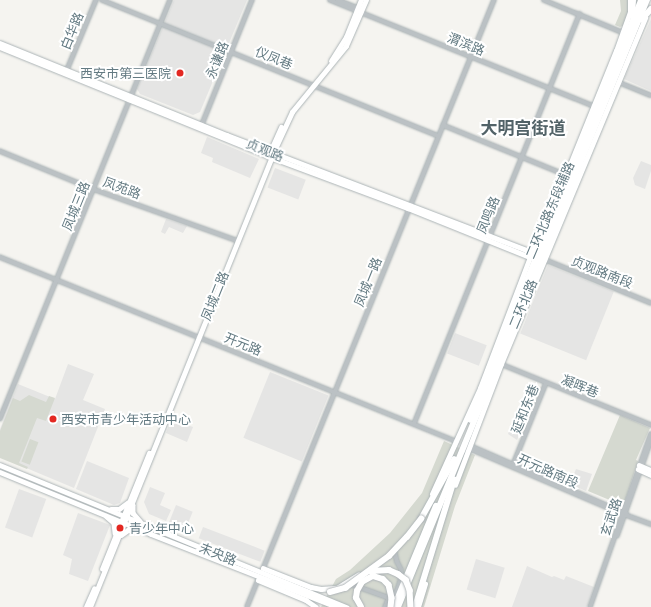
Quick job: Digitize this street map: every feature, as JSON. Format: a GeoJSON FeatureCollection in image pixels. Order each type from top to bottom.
{"type":"FeatureCollection","features":[{"type":"Feature","properties":{"kind":"highway"},"geometry":{"type":"LineString","coordinates":[[631,0],[634,5],[629,33],[631,50]]}},
{"type":"Feature","properties":{"kind":"highway","name":"二环北路"},"geometry":{"type":"LineString","coordinates":[[392,607],[467,446],[532,280],[550,239],[641,0]]}},
{"type":"Feature","properties":{"kind":"highway","name":"二环北路"},"geometry":{"type":"LineString","coordinates":[[398,607],[445,495],[454,460],[520,296],[629,33],[647,0]]}},
{"type":"Feature","properties":{"kind":"highway"},"geometry":{"type":"LineString","coordinates":[[629,33],[646,13],[651,10]]}},
{"type":"Feature","properties":{"kind":"highway"},"geometry":{"type":"LineString","coordinates":[[550,239],[550,250]]}},
{"type":"Feature","properties":{"kind":"highway"},"geometry":{"type":"LineString","coordinates":[[532,280],[542,270]]}},
{"type":"Feature","properties":{"kind":"highway"},"geometry":{"type":"LineString","coordinates":[[415,607],[445,495],[467,446]]}},
{"type":"Feature","properties":{"kind":"highway"},"geometry":{"type":"LineString","coordinates":[[330,592],[345,588],[370,571],[389,556],[407,537],[421,519],[454,460]]}},
{"type":"Feature","properties":{"kind":"highway"},"geometry":{"type":"LineString","coordinates":[[370,571],[389,570],[406,580],[410,590],[411,607]]}},
{"type":"Feature","properties":{"kind":"highway"},"geometry":{"type":"LineString","coordinates":[[361,607],[356,598],[357,591],[362,582],[373,576],[383,579],[389,585],[392,598],[392,607]]}},
{"type":"Feature","properties":{"kind":"highway"},"geometry":{"type":"LineString","coordinates":[[402,607],[403,596]]}},
{"type":"Feature","properties":{"kind":"main road","name":"凤城二路"},"geometry":{"type":"LineString","coordinates":[[124,519],[129,500],[237,240],[270,154],[290,117],[313,84],[343,50],[359,10],[361,0]]}},
{"type":"Feature","properties":{"kind":"main road","name":"凤城二路"},"geometry":{"type":"LineString","coordinates":[[359,10],[366,0]]}},
{"type":"Feature","properties":{"kind":"main road","name":"二环北路东段辅路"},"geometry":{"type":"LineString","coordinates":[[418,607],[467,446],[542,270],[631,50],[644,20],[651,10]]}},
{"type":"Feature","properties":{"kind":"main road","name":"二环北路东段辅路"},"geometry":{"type":"LineString","coordinates":[[347,583],[394,549],[413,528],[421,515],[457,442],[531,254],[566,175],[594,105],[629,33]]}},
{"type":"Feature","properties":{"kind":"main road","name":"贞观路"},"geometry":{"type":"LineString","coordinates":[[0,43],[131,98]]}},
{"type":"Feature","properties":{"kind":"main road","name":"贞观路"},"geometry":{"type":"LineString","coordinates":[[0,47],[270,154],[531,254]]}},
{"type":"Feature","properties":{"kind":"main road"},"geometry":{"type":"LineString","coordinates":[[537,241],[555,211]]}},
{"type":"Feature","properties":{"kind":"main road"},"geometry":{"type":"LineString","coordinates":[[520,296],[526,268]]}},
{"type":"Feature","properties":{"kind":"main road","name":"凤城二路"},"geometry":{"type":"LineString","coordinates":[[86,607],[135,497],[197,337]]}},
{"type":"Feature","properties":{"kind":"main road","name":"未央路"},"geometry":{"type":"LineString","coordinates":[[0,465],[106,508],[144,531],[293,585],[329,601],[337,607]]}},
{"type":"Feature","properties":{"kind":"main road"},"geometry":{"type":"LineString","coordinates":[[640,468],[651,470]]}},
{"type":"Feature","properties":{"kind":"main road"},"geometry":{"type":"LineString","coordinates":[[640,468],[651,475]]}},
{"type":"Feature","properties":{"kind":"main road","name":"未央路"},"geometry":{"type":"LineString","coordinates":[[0,472],[101,513],[143,524],[261,574],[308,596],[347,607]]}},
{"type":"Feature","properties":{"kind":"main road"},"geometry":{"type":"LineString","coordinates":[[135,497],[134,513],[143,524]]}},
{"type":"Feature","properties":{"kind":"main road"},"geometry":{"type":"LineString","coordinates":[[106,508],[119,509],[125,506],[129,500]]}},
{"type":"Feature","properties":{"kind":"main road"},"geometry":{"type":"LineString","coordinates":[[101,513],[114,523],[115,541]]}},
{"type":"Feature","properties":{"kind":"main road"},"geometry":{"type":"LineString","coordinates":[[115,541],[128,530],[134,529],[144,531]]}},
{"type":"Feature","properties":{"kind":"main road","name":"凤城二路"},"geometry":{"type":"LineString","coordinates":[[90,607],[115,541]]}},
{"type":"Feature","properties":{"kind":"main road"},"geometry":{"type":"LineString","coordinates":[[261,574],[316,588],[337,588],[347,583]]}},
{"type":"Feature","properties":{"kind":"main road"},"geometry":{"type":"LineString","coordinates":[[261,574],[316,607]]}},
{"type":"Feature","properties":{"kind":"main road"},"geometry":{"type":"LineString","coordinates":[[293,585],[316,591],[330,592]]}},
{"type":"Feature","properties":{"kind":"main road"},"geometry":{"type":"LineString","coordinates":[[308,596],[320,607]]}},
{"type":"Feature","properties":{"kind":"street","name":"白华路"},"geometry":{"type":"LineString","coordinates":[[67,70],[96,0]]}},
{"type":"Feature","properties":{"kind":"street","name":"仪凤巷"},"geometry":{"type":"LineString","coordinates":[[102,0],[439,136]]}},
{"type":"Feature","properties":{"kind":"street","name":"凤城三路"},"geometry":{"type":"LineString","coordinates":[[0,419],[170,0]]}},
{"type":"Feature","properties":{"kind":"street","name":"永谦路"},"geometry":{"type":"LineString","coordinates":[[201,126],[252,0]]}},
{"type":"Feature","properties":{"kind":"street","name":"渭滨路"},"geometry":{"type":"LineString","coordinates":[[330,0],[359,10]]}},
{"type":"Feature","properties":{"kind":"street","name":"渭滨路"},"geometry":{"type":"LineString","coordinates":[[338,0],[471,56],[594,105]]}},
{"type":"Feature","properties":{"kind":"street","name":"凤城一路"},"geometry":{"type":"LineString","coordinates":[[247,607],[494,0]]}},
{"type":"Feature","properties":{"kind":"street"},"geometry":{"type":"LineString","coordinates":[[544,0],[629,33]]}},
{"type":"Feature","properties":{"kind":"street","name":"凤鸣路"},"geometry":{"type":"LineString","coordinates":[[414,424],[580,14]]}},
{"type":"Feature","properties":{"kind":"street"},"geometry":{"type":"LineString","coordinates":[[618,82],[651,95]]}},
{"type":"Feature","properties":{"kind":"street"},"geometry":{"type":"LineString","coordinates":[[443,125],[566,175]]}},
{"type":"Feature","properties":{"kind":"street","name":"凤苑路"},"geometry":{"type":"LineString","coordinates":[[0,151],[93,189],[237,240]]}},
{"type":"Feature","properties":{"kind":"street","name":"开元路"},"geometry":{"type":"LineString","coordinates":[[0,257],[335,391],[457,442]]}},
{"type":"Feature","properties":{"kind":"street","name":"贞观路南段"},"geometry":{"type":"LineString","coordinates":[[546,260],[651,303]]}},
{"type":"Feature","properties":{"kind":"street","name":"凝晖巷"},"geometry":{"type":"LineString","coordinates":[[501,364],[651,425]]}},
{"type":"Feature","properties":{"kind":"street","name":"延和东巷"},"geometry":{"type":"LineString","coordinates":[[513,465],[546,383]]}},
{"type":"Feature","properties":{"kind":"street","name":"玄武路"},"geometry":{"type":"LineString","coordinates":[[591,607],[651,434]]}},
{"type":"Feature","properties":{"kind":"street","name":"玄武路"},"geometry":{"type":"LineString","coordinates":[[640,468],[651,440]]}},
{"type":"Feature","properties":{"kind":"street","name":"开元路南段"},"geometry":{"type":"LineString","coordinates":[[467,446],[651,523]]}},
{"type":"Feature","properties":{"kind":"street"},"geometry":{"type":"LineString","coordinates":[[385,607],[388,598],[397,591],[401,579],[402,570],[397,562],[394,549]]}},
{"type":"Feature","properties":{"kind":"street"},"geometry":{"type":"LineString","coordinates":[[347,583],[388,598]]}},
{"type":"Feature","properties":{"kind":"shaded area","name":"西安市第三医院"},"geometry":{"type":"Polygon","coordinates":[[[174,0],[247,0],[200,112],[193,115],[140,94],[137,89],[174,0]]]}},
{"type":"Feature","properties":{"kind":"shaded area"},"geometry":{"type":"Polygon","coordinates":[[[620,0],[628,0],[628,12],[623,26],[620,27],[615,25],[621,11],[620,0]]]}},
{"type":"Feature","properties":{"kind":"shaded area"},"geometry":{"type":"Polygon","coordinates":[[[651,19],[651,91],[624,79],[651,19]]]}},
{"type":"Feature","properties":{"kind":"shaded area"},"geometry":{"type":"Polygon","coordinates":[[[207,137],[259,159],[250,178],[212,162],[213,158],[201,153],[207,137]]]}},
{"type":"Feature","properties":{"kind":"shaded area"},"geometry":{"type":"Polygon","coordinates":[[[641,161],[651,165],[651,171],[645,189],[635,185],[633,178],[641,161]]]}},
{"type":"Feature","properties":{"kind":"shaded area"},"geometry":{"type":"Polygon","coordinates":[[[275,168],[306,180],[298,199],[267,188],[275,168]]]}},
{"type":"Feature","properties":{"kind":"shaded area"},"geometry":{"type":"Polygon","coordinates":[[[166,219],[187,226],[183,233],[169,227],[165,234],[161,232],[166,219]]]}},
{"type":"Feature","properties":{"kind":"shaded area"},"geometry":{"type":"Polygon","coordinates":[[[548,265],[614,292],[586,360],[520,334],[548,265]]]}},
{"type":"Feature","properties":{"kind":"shaded area"},"geometry":{"type":"Polygon","coordinates":[[[455,333],[487,345],[479,366],[447,354],[455,333]]]}},
{"type":"Feature","properties":{"kind":"shaded area","name":"西安市青少年活动中心"},"geometry":{"type":"Polygon","coordinates":[[[68,364],[94,374],[83,400],[105,409],[74,488],[0,457],[0,429],[18,384],[55,399],[68,364]]]}},
{"type":"Feature","properties":{"kind":"shaded area"},"geometry":{"type":"Polygon","coordinates":[[[270,372],[328,396],[302,461],[243,438],[270,372]]]}},
{"type":"Feature","properties":{"kind":"shaded area"},"geometry":{"type":"Polygon","coordinates":[[[29,395],[46,402],[49,396],[55,398],[46,421],[37,418],[19,463],[28,467],[27,469],[0,458],[0,431],[13,398],[20,401],[29,395]]]}},
{"type":"Feature","properties":{"kind":"shaded area"},"geometry":{"type":"Polygon","coordinates":[[[620,415],[650,428],[636,460],[638,461],[625,501],[619,504],[588,491],[620,415]]]}},
{"type":"Feature","properties":{"kind":"shaded area"},"geometry":{"type":"Polygon","coordinates":[[[171,420],[193,427],[187,442],[166,433],[171,420]]]}},
{"type":"Feature","properties":{"kind":"shaded area"},"geometry":{"type":"Polygon","coordinates":[[[514,420],[524,425],[517,440],[508,434],[514,420]]]}},
{"type":"Feature","properties":{"kind":"shaded area"},"geometry":{"type":"Polygon","coordinates":[[[30,439],[38,442],[30,465],[21,461],[30,439]]]}},
{"type":"Feature","properties":{"kind":"shaded area"},"geometry":{"type":"Polygon","coordinates":[[[444,441],[475,455],[455,506],[424,607],[321,607],[336,579],[350,570],[390,533],[422,493],[444,441]]]}},
{"type":"Feature","properties":{"kind":"shaded area"},"geometry":{"type":"Polygon","coordinates":[[[87,461],[129,478],[120,503],[114,505],[76,489],[87,461]]]}},
{"type":"Feature","properties":{"kind":"shaded area"},"geometry":{"type":"Polygon","coordinates":[[[576,469],[592,474],[586,491],[570,484],[576,469]]]}},
{"type":"Feature","properties":{"kind":"shaded area"},"geometry":{"type":"Polygon","coordinates":[[[150,487],[165,493],[160,505],[171,510],[166,521],[149,514],[144,502],[150,487]]]}},
{"type":"Feature","properties":{"kind":"shaded area"},"geometry":{"type":"Polygon","coordinates":[[[19,489],[46,499],[32,537],[5,528],[19,489]]]}},
{"type":"Feature","properties":{"kind":"shaded area"},"geometry":{"type":"Polygon","coordinates":[[[176,505],[193,512],[184,532],[168,525],[176,505]]]}},
{"type":"Feature","properties":{"kind":"shaded area"},"geometry":{"type":"Polygon","coordinates":[[[78,513],[110,525],[88,581],[69,574],[72,559],[63,555],[78,513]]]}},
{"type":"Feature","properties":{"kind":"shaded area"},"geometry":{"type":"Polygon","coordinates":[[[203,527],[265,551],[260,562],[199,538],[203,527]]]}},
{"type":"Feature","properties":{"kind":"shaded area"},"geometry":{"type":"Polygon","coordinates":[[[476,559],[505,568],[495,598],[467,590],[476,559]]]}},
{"type":"Feature","properties":{"kind":"shaded area"},"geometry":{"type":"Polygon","coordinates":[[[527,566],[552,577],[554,576],[564,580],[566,576],[594,587],[587,607],[512,607],[527,566]]]}},
{"type":"Feature","properties":{"kind":"place","name":"西安市第三医院"},"geometry":{"type":"Point","coordinates":[180,73]}},
{"type":"Feature","properties":{"kind":"place","name":"西安市青少年活动中心"},"geometry":{"type":"Point","coordinates":[53,419]}},
{"type":"Feature","properties":{"kind":"place","name":"青少年中心"},"geometry":{"type":"Point","coordinates":[120,528]}},
{"type":"Feature","properties":{"kind":"district","name":"大明宫街道"},"geometry":{"type":"Point","coordinates":[523,128]}}]}
